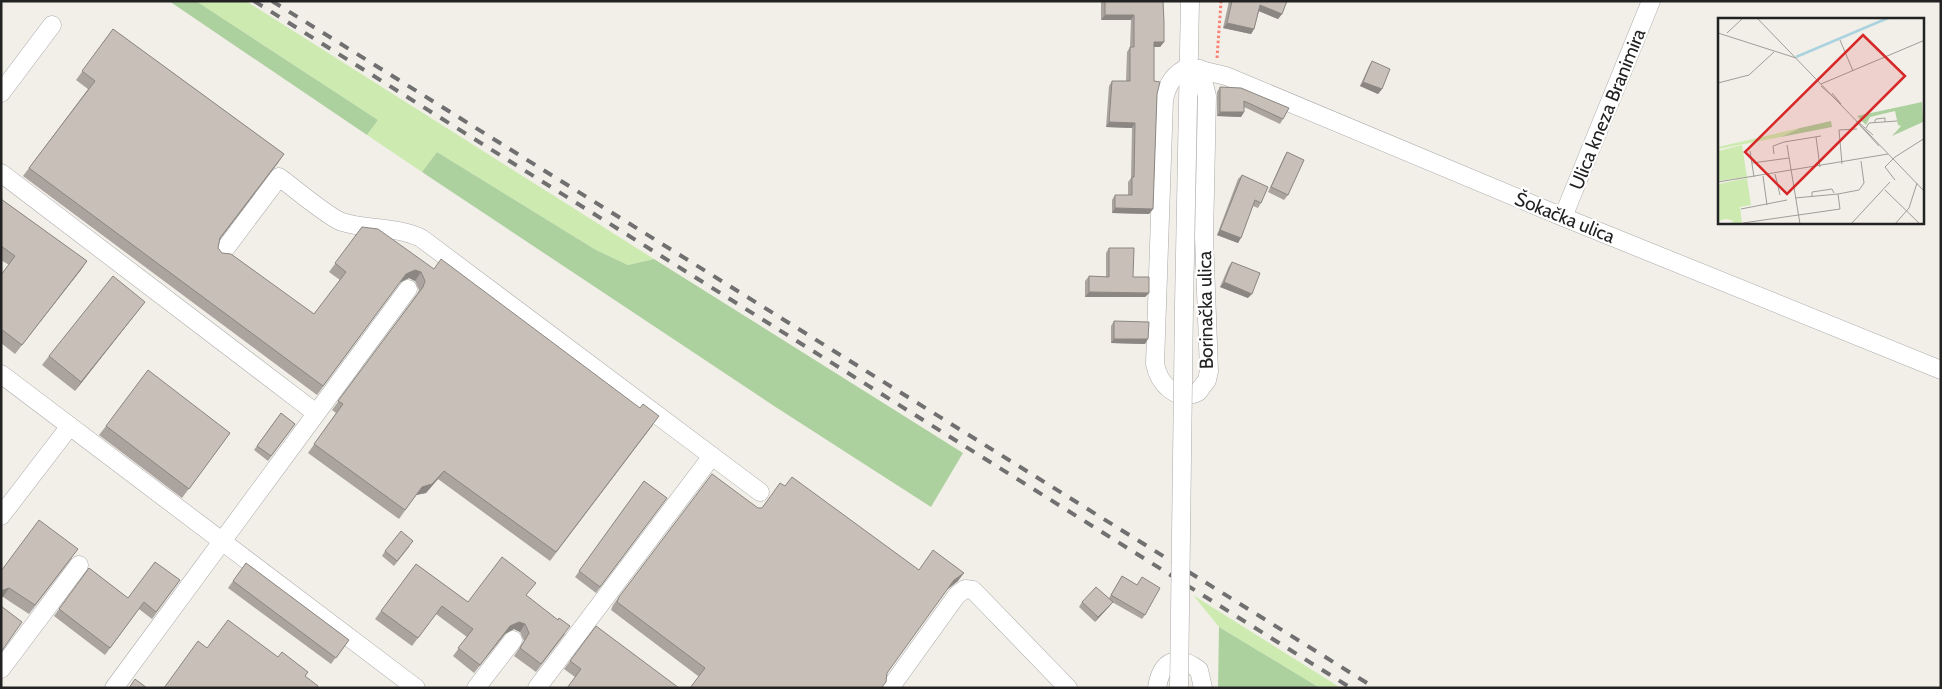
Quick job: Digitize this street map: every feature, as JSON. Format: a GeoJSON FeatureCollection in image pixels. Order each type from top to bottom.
{"type":"FeatureCollection","features":[{"type":"Feature","properties":{"kind":"street","name":"Borinačka ulica"},"geometry":{"type":"LineString","coordinates":[[1179,688],[1184,306],[1194,68],[1190,1]]}},
{"type":"Feature","properties":{"kind":"street","name":"Ulica kneza Branimira"},"geometry":{"type":"LineString","coordinates":[[1563,217],[1651,1]]}},
{"type":"Feature","properties":{"kind":"street"},"geometry":{"type":"LineString","coordinates":[[1,93],[52,25]]}},
{"type":"Feature","properties":{"kind":"street","name":"Borinačka ulica"},"geometry":{"type":"LineString","coordinates":[[1194,68],[1207,96],[1204,237],[1209,371],[1207,380],[1198,392],[1185,395],[1176,393],[1162,382],[1155,364],[1164,99],[1171,81],[1179,72],[1194,68]]}},
{"type":"Feature","properties":{"kind":"street","name":"Šokačka ulica"},"geometry":{"type":"LineString","coordinates":[[1194,68],[1226,76],[1563,217],[1941,370]]}},
{"type":"Feature","properties":{"kind":"street"},"geometry":{"type":"LineString","coordinates":[[1,173],[316,412]]}},
{"type":"Feature","properties":{"kind":"street"},"geometry":{"type":"LineString","coordinates":[[222,253],[279,177],[340,221],[365,228],[407,231],[420,238],[760,492]]}},
{"type":"Feature","properties":{"kind":"street"},"geometry":{"type":"LineString","coordinates":[[114,688],[408,289]]}},
{"type":"Feature","properties":{"kind":"street"},"geometry":{"type":"LineString","coordinates":[[1,374],[222,539],[416,688]]}},
{"type":"Feature","properties":{"kind":"street"},"geometry":{"type":"LineString","coordinates":[[1,516],[70,426]]}},
{"type":"Feature","properties":{"kind":"street"},"geometry":{"type":"LineString","coordinates":[[537,688],[712,456]]}},
{"type":"Feature","properties":{"kind":"street"},"geometry":{"type":"LineString","coordinates":[[1,669],[79,565]]}},
{"type":"Feature","properties":{"kind":"street"},"geometry":{"type":"LineString","coordinates":[[890,688],[957,595],[965,589],[973,590],[1068,688]]}},
{"type":"Feature","properties":{"kind":"street"},"geometry":{"type":"LineString","coordinates":[[16,618],[31,629]]}},
{"type":"Feature","properties":{"kind":"street"},"geometry":{"type":"LineString","coordinates":[[476,688],[513,640]]}},
{"type":"Feature","properties":{"kind":"street"},"geometry":{"type":"LineString","coordinates":[[1157,688],[1162,669],[1168,663],[1176,661],[1186,662],[1199,670],[1203,688]]}},
{"type":"Feature","properties":{"kind":"green space"},"geometry":{"type":"Polygon","coordinates":[[[169,1],[196,1],[378,120],[367,135],[169,1]]]}},
{"type":"Feature","properties":{"kind":"green space"},"geometry":{"type":"Polygon","coordinates":[[[196,1],[246,1],[654,259],[628,265],[596,250],[437,152],[422,172],[367,135],[378,120],[196,1]]]}},
{"type":"Feature","properties":{"kind":"green space"},"geometry":{"type":"Polygon","coordinates":[[[437,152],[596,250],[628,265],[654,259],[963,453],[931,507],[774,406],[422,172],[437,152]]]}},
{"type":"Feature","properties":{"kind":"green space"},"geometry":{"type":"Polygon","coordinates":[[[1193,595],[1341,688],[1320,688],[1219,627],[1193,595]]]}},
{"type":"Feature","properties":{"kind":"green space"},"geometry":{"type":"Polygon","coordinates":[[[1219,627],[1320,688],[1218,688],[1219,627]]]}},
{"type":"Feature","properties":{"kind":"building"},"geometry":{"type":"Polygon","coordinates":[[[1105,1],[1163,1],[1164,42],[1154,42],[1154,81],[1160,82],[1157,94],[1153,209],[1115,208],[1115,195],[1132,195],[1132,177],[1134,177],[1135,123],[1109,122],[1112,81],[1130,81],[1130,47],[1134,47],[1134,15],[1105,15],[1105,1]]]}},
{"type":"Feature","properties":{"kind":"building"},"geometry":{"type":"Polygon","coordinates":[[[1232,1],[1287,1],[1282,14],[1260,5],[1254,29],[1227,23],[1232,1]]]}},
{"type":"Feature","properties":{"kind":"building"},"geometry":{"type":"Polygon","coordinates":[[[113,29],[284,154],[220,238],[218,248],[222,253],[231,254],[314,314],[346,272],[335,263],[362,227],[378,229],[434,269],[441,259],[640,408],[643,404],[659,416],[556,552],[444,471],[432,484],[422,487],[405,510],[314,444],[343,404],[338,401],[423,287],[425,281],[421,272],[415,270],[406,274],[323,386],[29,168],[95,81],[82,71],[113,29]]]}},
{"type":"Feature","properties":{"kind":"building"},"geometry":{"type":"Polygon","coordinates":[[[1372,61],[1390,69],[1382,89],[1363,82],[1372,61]]]}},
{"type":"Feature","properties":{"kind":"building"},"geometry":{"type":"Polygon","coordinates":[[[1220,87],[1241,88],[1289,108],[1283,119],[1244,101],[1244,112],[1220,112],[1220,87]]]}},
{"type":"Feature","properties":{"kind":"building"},"geometry":{"type":"Polygon","coordinates":[[[1287,152],[1304,160],[1288,195],[1271,187],[1287,152]]]}},
{"type":"Feature","properties":{"kind":"building"},"geometry":{"type":"Polygon","coordinates":[[[1242,175],[1268,187],[1261,203],[1255,200],[1241,238],[1220,230],[1242,175]]]}},
{"type":"Feature","properties":{"kind":"building"},"geometry":{"type":"Polygon","coordinates":[[[1,199],[87,261],[22,345],[1,329],[1,275],[15,256],[1,246],[1,199]]]}},
{"type":"Feature","properties":{"kind":"building"},"geometry":{"type":"Polygon","coordinates":[[[1109,248],[1134,248],[1133,277],[1149,277],[1149,293],[1089,292],[1089,276],[1109,277],[1109,248]]]}},
{"type":"Feature","properties":{"kind":"building"},"geometry":{"type":"Polygon","coordinates":[[[1232,262],[1260,273],[1252,294],[1224,282],[1232,262]]]}},
{"type":"Feature","properties":{"kind":"building"},"geometry":{"type":"Polygon","coordinates":[[[113,276],[145,302],[81,382],[49,356],[113,276]]]}},
{"type":"Feature","properties":{"kind":"building"},"geometry":{"type":"Polygon","coordinates":[[[1114,321],[1149,322],[1148,339],[1114,339],[1114,321]]]}},
{"type":"Feature","properties":{"kind":"building"},"geometry":{"type":"Polygon","coordinates":[[[148,370],[230,433],[189,489],[106,426],[148,370]]]}},
{"type":"Feature","properties":{"kind":"building"},"geometry":{"type":"Polygon","coordinates":[[[281,413],[295,424],[271,456],[257,446],[281,413]]]}},
{"type":"Feature","properties":{"kind":"building"},"geometry":{"type":"Polygon","coordinates":[[[712,474],[758,508],[762,508],[780,483],[785,486],[792,477],[919,570],[933,550],[964,573],[954,580],[887,673],[886,682],[881,688],[690,688],[705,668],[617,602],[712,474]]]}},
{"type":"Feature","properties":{"kind":"building"},"geometry":{"type":"Polygon","coordinates":[[[644,481],[667,498],[600,587],[579,571],[644,481]]]}},
{"type":"Feature","properties":{"kind":"building"},"geometry":{"type":"Polygon","coordinates":[[[39,520],[78,549],[35,605],[9,588],[1,591],[1,571],[39,520]]]}},
{"type":"Feature","properties":{"kind":"building"},"geometry":{"type":"Polygon","coordinates":[[[401,531],[413,541],[397,561],[385,551],[401,531]]]}},
{"type":"Feature","properties":{"kind":"building"},"geometry":{"type":"Polygon","coordinates":[[[502,557],[536,583],[526,595],[558,620],[559,618],[570,626],[541,664],[520,648],[529,633],[525,624],[519,622],[510,626],[480,665],[458,648],[473,629],[442,606],[418,638],[381,611],[416,564],[468,602],[502,557]]]}},
{"type":"Feature","properties":{"kind":"building"},"geometry":{"type":"Polygon","coordinates":[[[155,562],[180,580],[156,612],[144,602],[110,648],[59,609],[89,568],[128,598],[155,562]]]}},
{"type":"Feature","properties":{"kind":"building"},"geometry":{"type":"Polygon","coordinates":[[[246,563],[349,640],[336,658],[233,581],[246,563]]]}},
{"type":"Feature","properties":{"kind":"building"},"geometry":{"type":"Polygon","coordinates":[[[1122,576],[1137,585],[1142,577],[1160,588],[1145,615],[1111,595],[1122,576]]]}},
{"type":"Feature","properties":{"kind":"building"},"geometry":{"type":"Polygon","coordinates":[[[1096,587],[1113,602],[1098,617],[1082,602],[1096,587]]]}},
{"type":"Feature","properties":{"kind":"building"},"geometry":{"type":"Polygon","coordinates":[[[1,606],[22,622],[1,652],[1,606]]]}},
{"type":"Feature","properties":{"kind":"building"},"geometry":{"type":"Polygon","coordinates":[[[228,620],[278,657],[282,652],[308,672],[305,676],[318,686],[317,688],[164,688],[198,641],[207,648],[228,620]]]}},
{"type":"Feature","properties":{"kind":"building"},"geometry":{"type":"Polygon","coordinates":[[[596,626],[679,688],[567,688],[581,669],[570,661],[596,626]]]}},
{"type":"Feature","properties":{"kind":"building"},"geometry":{"type":"Polygon","coordinates":[[[135,679],[147,688],[129,688],[135,679]]]}},
{"type":"Feature","properties":{"kind":"railway"},"geometry":{"type":"LineString","coordinates":[[254,1],[1351,688]]}},
{"type":"Feature","properties":{"kind":"railway"},"geometry":{"type":"LineString","coordinates":[[272,1],[1375,688]]}}]}
